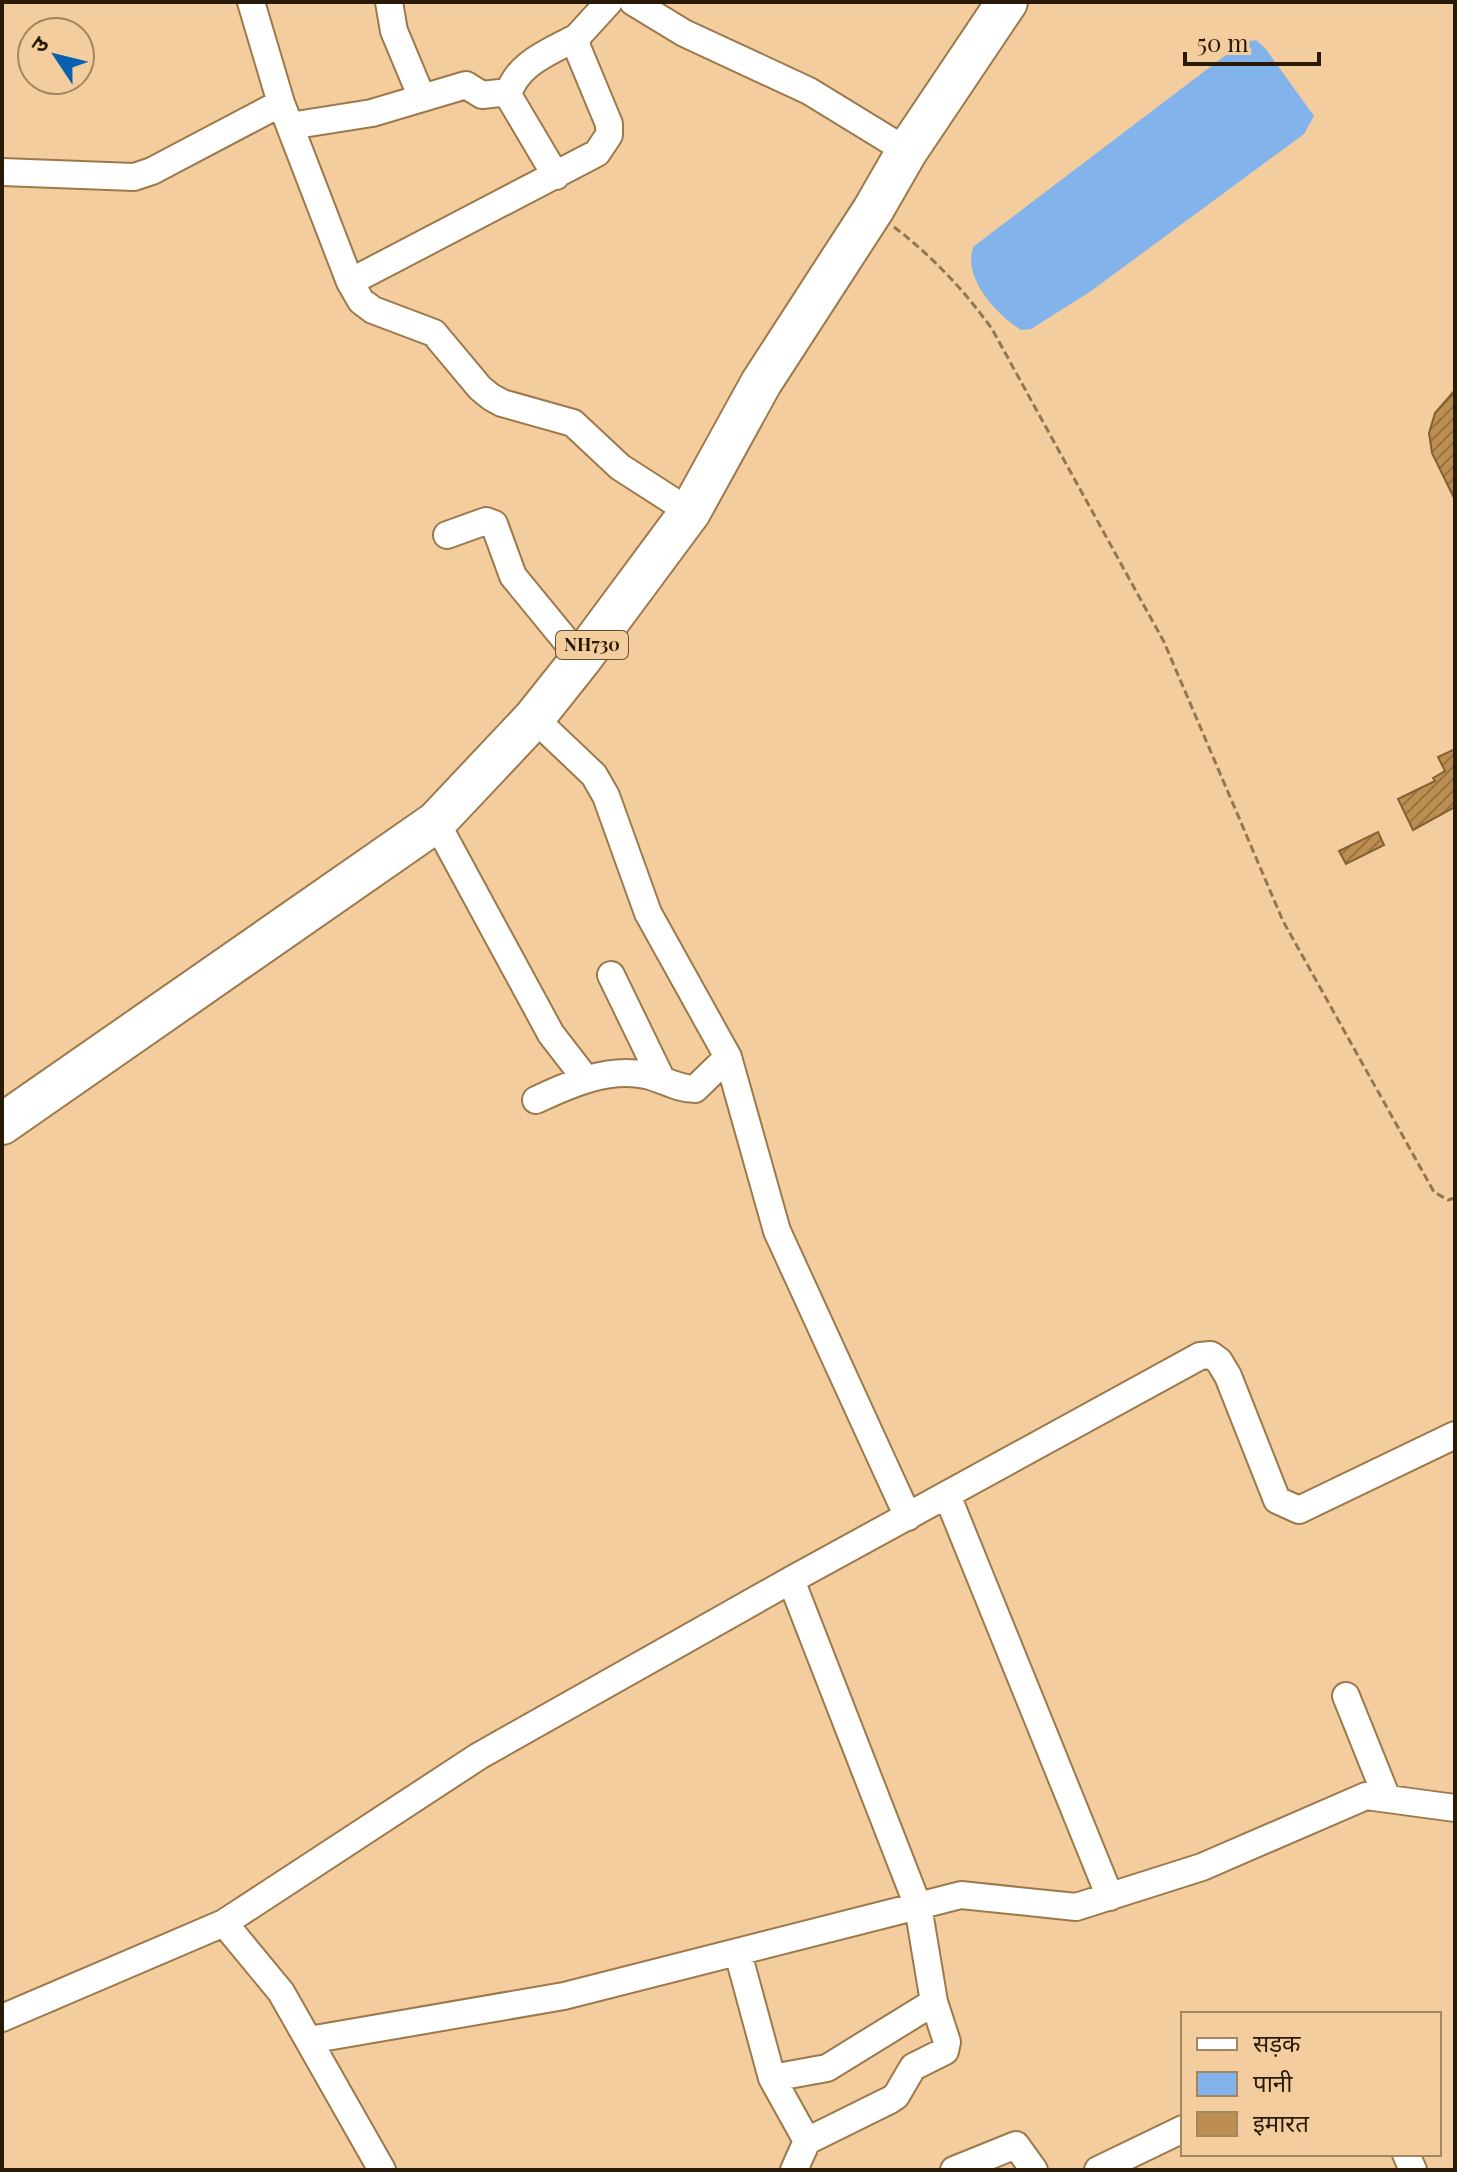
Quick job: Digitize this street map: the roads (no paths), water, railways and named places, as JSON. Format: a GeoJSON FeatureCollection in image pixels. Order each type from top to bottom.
{"type":"FeatureCollection","features":[{"type":"Feature","properties":{"kind":"highway","name":"NH730"},"geometry":{"type":"LineString","coordinates":[[2,1124],[436,822],[534,718],[690,512],[761,383],[873,210],[907,151],[1007,2]]}},
{"type":"Feature","properties":{"kind":"street"},"geometry":{"type":"LineString","coordinates":[[251,2],[285,114],[350,282],[361,301],[373,310],[434,333],[491,397],[573,423],[620,467],[690,512]]}},
{"type":"Feature","properties":{"kind":"street"},"geometry":{"type":"LineString","coordinates":[[389,2],[394,31],[422,98]]}},
{"type":"Feature","properties":{"kind":"street"},"geometry":{"type":"LineString","coordinates":[[508,95],[523,68],[577,37],[609,2]]}},
{"type":"Feature","properties":{"kind":"street"},"geometry":{"type":"LineString","coordinates":[[633,2],[684,33],[809,91],[907,151]]}},
{"type":"Feature","properties":{"kind":"street"},"geometry":{"type":"LineString","coordinates":[[350,282],[597,153],[609,135],[609,124],[577,47],[577,37]]}},
{"type":"Feature","properties":{"kind":"street"},"geometry":{"type":"LineString","coordinates":[[2,172],[134,177],[285,114],[372,113],[466,85],[482,95],[508,95],[556,176]]}},
{"type":"Feature","properties":{"kind":"street"},"geometry":{"type":"LineString","coordinates":[[447,535],[486,521],[494,524],[513,576],[581,659]]}},
{"type":"Feature","properties":{"kind":"street"},"geometry":{"type":"LineString","coordinates":[[534,718],[594,775],[606,796],[648,913],[728,1057],[777,1231],[908,1517]]}},
{"type":"Feature","properties":{"kind":"street"},"geometry":{"type":"LineString","coordinates":[[436,822],[551,1034],[585,1078]]}},
{"type":"Feature","properties":{"kind":"street"},"geometry":{"type":"LineString","coordinates":[[611,975],[661,1078]]}},
{"type":"Feature","properties":{"kind":"street"},"geometry":{"type":"LineString","coordinates":[[536,1100],[585,1078],[638,1073],[661,1078],[685,1089],[695,1089],[728,1057]]}},
{"type":"Feature","properties":{"kind":"street"},"geometry":{"type":"LineString","coordinates":[[2,2018],[224,1923],[465,1765],[791,1580],[1200,1356],[1211,1355],[1219,1361],[1228,1376],[1277,1500],[1299,1510],[1455,1435]]}},
{"type":"Feature","properties":{"kind":"street"},"geometry":{"type":"LineString","coordinates":[[947,1495],[1110,1897]]}},
{"type":"Feature","properties":{"kind":"street"},"geometry":{"type":"LineString","coordinates":[[791,1580],[918,1906],[934,2002],[947,2042],[945,2051],[913,2067],[896,2096],[807,2141],[794,2170]]}},
{"type":"Feature","properties":{"kind":"street"},"geometry":{"type":"LineString","coordinates":[[1346,1696],[1387,1798]]}},
{"type":"Feature","properties":{"kind":"street"},"geometry":{"type":"LineString","coordinates":[[309,2040],[564,1996],[961,1895],[1076,1907],[1202,1867],[1366,1796],[1455,1808]]}},
{"type":"Feature","properties":{"kind":"street"},"geometry":{"type":"LineString","coordinates":[[224,1923],[281,1992],[382,2170]]}},
{"type":"Feature","properties":{"kind":"street"},"geometry":{"type":"LineString","coordinates":[[738,1953],[772,2078],[807,2141]]}},
{"type":"Feature","properties":{"kind":"street"},"geometry":{"type":"LineString","coordinates":[[772,2078],[827,2068],[934,2002]]}},
{"type":"Feature","properties":{"kind":"street"},"geometry":{"type":"LineString","coordinates":[[1098,2170],[1181,2130]]}},
{"type":"Feature","properties":{"kind":"street"},"geometry":{"type":"LineString","coordinates":[[954,2170],[1016,2145],[1034,2170]]}},
{"type":"Feature","properties":{"kind":"water"},"geometry":{"type":"Polygon","coordinates":[[[1256,40],[1314,116],[1304,134],[1091,291],[1031,329],[1021,330],[1002,315],[977,283],[971,259],[973,247],[1243,42],[1256,40]]]}}]}
